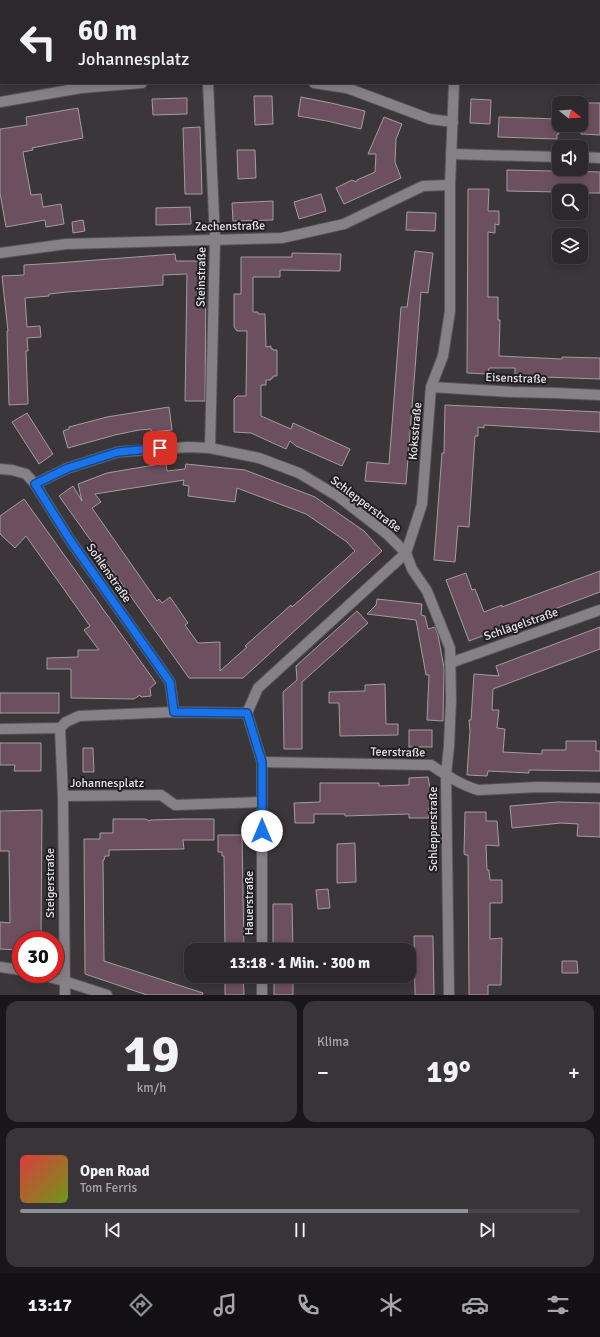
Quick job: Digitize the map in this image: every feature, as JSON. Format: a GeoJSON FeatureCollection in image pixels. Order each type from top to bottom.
{"type":"FeatureCollection","features":[{"type":"Feature","properties":{"kind":"street"},"geometry":{"type":"LineString","coordinates":[[0,102],[81,88],[130,84]]}},
{"type":"Feature","properties":{"kind":"street","name":"Steinstraße"},"geometry":{"type":"LineString","coordinates":[[208,84],[215,239],[210,448]]}},
{"type":"Feature","properties":{"kind":"street"},"geometry":{"type":"LineString","coordinates":[[321,84],[347,88],[430,118],[453,122]]}},
{"type":"Feature","properties":{"kind":"street","name":"Koksstraße"},"geometry":{"type":"LineString","coordinates":[[247,713],[258,688],[406,553],[422,504],[431,387],[443,356],[450,311],[450,185],[454,84]]}},
{"type":"Feature","properties":{"kind":"street"},"geometry":{"type":"LineString","coordinates":[[451,154],[552,157]]}},
{"type":"Feature","properties":{"kind":"street"},"geometry":{"type":"LineString","coordinates":[[588,158],[600,158]]}},
{"type":"Feature","properties":{"kind":"street","name":"Zechenstraße"},"geometry":{"type":"LineString","coordinates":[[0,253],[66,244],[282,238],[344,224],[423,186],[450,185]]}},
{"type":"Feature","properties":{"kind":"street","name":"Eisenstraße"},"geometry":{"type":"LineString","coordinates":[[431,387],[600,395]]}},
{"type":"Feature","properties":{"kind":"street","name":"Schlepperstraße"},"geometry":{"type":"LineString","coordinates":[[35,484],[68,468],[118,452],[188,447],[210,448],[259,458],[299,473],[339,497],[387,534],[406,553],[412,569],[427,591],[450,648],[450,715],[446,775],[449,995]]}},
{"type":"Feature","properties":{"kind":"street","name":"Sohlenstraße"},"geometry":{"type":"LineString","coordinates":[[0,469],[12,470],[26,474],[35,484],[70,540],[170,682],[174,712]]}},
{"type":"Feature","properties":{"kind":"street","name":"Schlägelstraße"},"geometry":{"type":"LineString","coordinates":[[450,663],[600,610]]}},
{"type":"Feature","properties":{"kind":"street"},"geometry":{"type":"LineString","coordinates":[[0,729],[60,728],[66,722],[79,716],[174,712],[247,713]]}},
{"type":"Feature","properties":{"kind":"street","name":"Hauerstraße"},"geometry":{"type":"LineString","coordinates":[[247,713],[262,762],[262,943]]}},
{"type":"Feature","properties":{"kind":"street","name":"Johannesplatz"},"geometry":{"type":"LineString","coordinates":[[60,728],[63,796],[161,795],[175,805],[262,802]]}},
{"type":"Feature","properties":{"kind":"street","name":"Teerstraße"},"geometry":{"type":"LineString","coordinates":[[262,762],[431,765],[469,788],[478,790],[538,787],[600,788]]}},
{"type":"Feature","properties":{"kind":"street","name":"Steigerstraße"},"geometry":{"type":"LineString","coordinates":[[63,796],[64,931]]}},
{"type":"Feature","properties":{"kind":"street"},"geometry":{"type":"LineString","coordinates":[[0,967],[12,969]]}},
{"type":"Feature","properties":{"kind":"street"},"geometry":{"type":"LineString","coordinates":[[64,981],[106,995]]}},
{"type":"Feature","properties":{"kind":"street","name":"Steigerstraße"},"geometry":{"type":"LineString","coordinates":[[64,983],[64,995]]}},
{"type":"Feature","properties":{"kind":"street"},"geometry":{"type":"LineString","coordinates":[[262,983],[262,995]]}},
{"type":"Feature","properties":{"kind":"building"},"geometry":{"type":"Polygon","coordinates":[[[254,96],[272,96],[273,124],[255,125],[254,96]]]}},
{"type":"Feature","properties":{"kind":"building"},"geometry":{"type":"Polygon","coordinates":[[[301,97],[365,111],[361,129],[298,116],[301,97]]]}},
{"type":"Feature","properties":{"kind":"building"},"geometry":{"type":"Polygon","coordinates":[[[187,98],[187,114],[153,115],[152,99],[187,98]]]}},
{"type":"Feature","properties":{"kind":"building"},"geometry":{"type":"Polygon","coordinates":[[[471,99],[491,100],[490,124],[470,123],[471,99]]]}},
{"type":"Feature","properties":{"kind":"building"},"geometry":{"type":"Polygon","coordinates":[[[588,103],[600,103],[600,135],[581,134],[581,132],[588,132],[588,103]]]}},
{"type":"Feature","properties":{"kind":"building"},"geometry":{"type":"Polygon","coordinates":[[[78,108],[83,138],[32,148],[33,150],[23,152],[31,195],[41,194],[43,207],[61,204],[64,224],[46,227],[45,220],[6,227],[0,193],[0,129],[27,125],[26,117],[78,108]]]}},
{"type":"Feature","properties":{"kind":"building"},"geometry":{"type":"Polygon","coordinates":[[[384,117],[402,124],[396,139],[395,162],[401,178],[344,204],[336,188],[352,180],[356,182],[357,180],[375,172],[376,154],[368,154],[384,117]]]}},
{"type":"Feature","properties":{"kind":"building"},"geometry":{"type":"Polygon","coordinates":[[[499,117],[552,119],[552,132],[559,132],[559,134],[557,134],[557,139],[498,137],[499,117]]]}},
{"type":"Feature","properties":{"kind":"building"},"geometry":{"type":"Polygon","coordinates":[[[200,127],[202,194],[185,194],[183,128],[200,127]]]}},
{"type":"Feature","properties":{"kind":"building"},"geometry":{"type":"Polygon","coordinates":[[[237,150],[255,150],[256,178],[238,179],[237,150]]]}},
{"type":"Feature","properties":{"kind":"building"},"geometry":{"type":"Polygon","coordinates":[[[507,170],[552,171],[552,176],[588,176],[588,172],[600,172],[600,193],[588,193],[588,184],[552,184],[552,192],[507,191],[507,170]]]}},
{"type":"Feature","properties":{"kind":"building"},"geometry":{"type":"Polygon","coordinates":[[[468,189],[489,189],[488,211],[499,211],[499,225],[495,224],[495,233],[488,232],[488,297],[498,297],[498,320],[500,320],[499,356],[562,359],[562,357],[600,358],[600,379],[515,376],[515,368],[489,368],[488,374],[467,373],[468,189]]]}},
{"type":"Feature","properties":{"kind":"building"},"geometry":{"type":"Polygon","coordinates":[[[321,194],[326,211],[299,219],[294,202],[321,194]]]}},
{"type":"Feature","properties":{"kind":"building"},"geometry":{"type":"Polygon","coordinates":[[[273,201],[273,220],[233,221],[232,203],[273,201]]]}},
{"type":"Feature","properties":{"kind":"building"},"geometry":{"type":"Polygon","coordinates":[[[190,207],[191,224],[156,225],[156,208],[190,207]]]}},
{"type":"Feature","properties":{"kind":"building"},"geometry":{"type":"Polygon","coordinates":[[[407,212],[436,213],[435,231],[406,230],[407,212]]]}},
{"type":"Feature","properties":{"kind":"building"},"geometry":{"type":"Polygon","coordinates":[[[83,220],[85,231],[73,233],[72,222],[83,220]]]}},
{"type":"Feature","properties":{"kind":"building"},"geometry":{"type":"Polygon","coordinates":[[[415,251],[433,253],[428,293],[421,292],[406,484],[365,481],[367,462],[389,464],[401,307],[407,307],[415,251]]]}},
{"type":"Feature","properties":{"kind":"building"},"geometry":{"type":"Polygon","coordinates":[[[292,253],[341,254],[340,271],[280,270],[280,277],[253,277],[253,312],[265,314],[266,347],[271,346],[271,349],[277,350],[277,376],[273,376],[271,380],[266,380],[266,385],[261,385],[261,416],[291,429],[293,423],[350,449],[342,466],[296,446],[290,441],[286,449],[251,433],[234,432],[234,399],[237,396],[246,396],[247,331],[237,331],[234,327],[234,294],[241,294],[241,257],[292,257],[292,253]]]}},
{"type":"Feature","properties":{"kind":"building"},"geometry":{"type":"Polygon","coordinates":[[[175,254],[176,261],[206,261],[205,401],[185,401],[187,274],[163,275],[163,285],[67,292],[49,294],[49,296],[25,298],[27,327],[40,326],[41,337],[27,338],[28,404],[9,405],[8,331],[2,276],[24,275],[24,265],[175,254]]]}},
{"type":"Feature","properties":{"kind":"building"},"geometry":{"type":"Polygon","coordinates":[[[445,405],[600,412],[600,432],[484,425],[484,428],[478,427],[478,436],[475,436],[469,527],[458,526],[455,562],[434,560],[442,453],[444,453],[445,405]]]}},
{"type":"Feature","properties":{"kind":"building"},"geometry":{"type":"Polygon","coordinates":[[[169,407],[172,430],[151,432],[151,429],[139,430],[68,448],[63,431],[69,429],[69,427],[107,417],[169,407]]]}},
{"type":"Feature","properties":{"kind":"building"},"geometry":{"type":"Polygon","coordinates":[[[27,413],[53,454],[39,464],[12,422],[27,413]]]}},
{"type":"Feature","properties":{"kind":"building"},"geometry":{"type":"Polygon","coordinates":[[[166,463],[167,471],[185,469],[186,464],[245,470],[315,497],[364,531],[382,551],[243,678],[189,678],[59,496],[73,486],[82,501],[78,484],[107,473],[166,463]],[[184,480],[95,494],[101,502],[92,508],[157,601],[159,599],[162,603],[170,597],[188,623],[185,625],[198,643],[220,642],[220,671],[247,647],[245,646],[291,605],[292,607],[355,551],[347,542],[306,514],[237,488],[235,502],[188,496],[189,486],[183,485],[184,480]]]}},
{"type":"Feature","properties":{"kind":"building"},"geometry":{"type":"Polygon","coordinates":[[[24,499],[156,683],[150,688],[151,696],[141,697],[140,695],[134,699],[71,698],[71,669],[47,669],[47,658],[78,657],[78,650],[99,650],[84,630],[90,626],[26,536],[15,548],[0,534],[0,516],[24,499]]]}},
{"type":"Feature","properties":{"kind":"building"},"geometry":{"type":"Polygon","coordinates":[[[600,571],[600,592],[469,641],[446,580],[466,573],[472,590],[475,589],[484,612],[502,605],[502,607],[600,571]]]}},
{"type":"Feature","properties":{"kind":"building"},"geometry":{"type":"Polygon","coordinates":[[[377,599],[422,604],[421,615],[425,616],[428,629],[435,627],[438,635],[444,668],[443,721],[427,720],[429,675],[426,675],[416,620],[367,614],[376,605],[377,599]]]}},
{"type":"Feature","properties":{"kind":"building"},"geometry":{"type":"Polygon","coordinates":[[[357,611],[368,623],[302,682],[302,749],[284,749],[283,692],[297,680],[296,666],[357,611]]]}},
{"type":"Feature","properties":{"kind":"building"},"geometry":{"type":"Polygon","coordinates":[[[600,627],[600,649],[493,689],[492,710],[499,710],[497,728],[505,729],[503,752],[542,754],[542,750],[566,750],[566,741],[596,741],[596,751],[600,751],[600,771],[529,770],[529,773],[488,771],[487,776],[467,775],[470,731],[469,720],[471,720],[474,674],[499,676],[496,666],[600,627]]]}},
{"type":"Feature","properties":{"kind":"building"},"geometry":{"type":"Polygon","coordinates":[[[385,684],[386,724],[398,724],[398,735],[340,736],[339,703],[329,703],[329,692],[365,691],[365,685],[385,684]]]}},
{"type":"Feature","properties":{"kind":"building"},"geometry":{"type":"Polygon","coordinates":[[[0,693],[59,693],[59,713],[0,713],[0,693]]]}},
{"type":"Feature","properties":{"kind":"building"},"geometry":{"type":"Polygon","coordinates":[[[409,730],[432,730],[432,747],[409,747],[409,730]]]}},
{"type":"Feature","properties":{"kind":"building"},"geometry":{"type":"Polygon","coordinates":[[[0,743],[41,743],[41,771],[14,771],[15,765],[0,765],[0,743]]]}},
{"type":"Feature","properties":{"kind":"building"},"geometry":{"type":"Polygon","coordinates":[[[83,748],[93,748],[94,772],[83,772],[83,748]]]}},
{"type":"Feature","properties":{"kind":"building"},"geometry":{"type":"Polygon","coordinates":[[[428,777],[432,799],[429,809],[429,818],[409,818],[409,814],[345,816],[345,814],[314,814],[314,823],[295,823],[294,803],[320,802],[320,783],[379,783],[379,786],[409,785],[409,778],[428,777]]]}},
{"type":"Feature","properties":{"kind":"building"},"geometry":{"type":"Polygon","coordinates":[[[558,802],[600,803],[600,837],[577,836],[578,824],[561,823],[512,828],[510,806],[558,802]]]}},
{"type":"Feature","properties":{"kind":"building"},"geometry":{"type":"Polygon","coordinates":[[[42,810],[41,931],[12,931],[12,950],[0,949],[0,922],[10,923],[9,851],[0,851],[0,811],[42,810]]]}},
{"type":"Feature","properties":{"kind":"building"},"geometry":{"type":"Polygon","coordinates":[[[465,812],[486,812],[486,821],[497,821],[499,846],[486,845],[487,870],[489,870],[490,880],[502,880],[502,903],[490,903],[490,939],[502,938],[501,985],[488,985],[488,995],[469,995],[468,855],[465,855],[464,853],[465,812]]]}},
{"type":"Feature","properties":{"kind":"building"},"geometry":{"type":"Polygon","coordinates":[[[113,819],[145,819],[150,821],[214,819],[214,840],[183,840],[184,849],[109,850],[109,856],[105,856],[103,860],[104,961],[203,993],[202,995],[147,995],[85,974],[84,839],[100,839],[100,833],[113,833],[113,819]]]}},
{"type":"Feature","properties":{"kind":"building"},"geometry":{"type":"Polygon","coordinates":[[[218,835],[242,835],[244,943],[225,943],[224,856],[222,856],[222,852],[218,852],[218,835]]]}},
{"type":"Feature","properties":{"kind":"building"},"geometry":{"type":"Polygon","coordinates":[[[355,843],[356,882],[337,883],[337,844],[355,843]]]}},
{"type":"Feature","properties":{"kind":"building"},"geometry":{"type":"Polygon","coordinates":[[[328,889],[330,908],[318,909],[316,890],[328,889]]]}},
{"type":"Feature","properties":{"kind":"building"},"geometry":{"type":"Polygon","coordinates":[[[273,904],[292,904],[293,943],[273,943],[273,904]]]}},
{"type":"Feature","properties":{"kind":"building"},"geometry":{"type":"Polygon","coordinates":[[[414,936],[433,936],[434,995],[415,995],[416,943],[414,943],[414,936]]]}},
{"type":"Feature","properties":{"kind":"building"},"geometry":{"type":"Polygon","coordinates":[[[562,961],[577,961],[578,973],[562,973],[562,961]]]}},
{"type":"Feature","properties":{"kind":"building"},"geometry":{"type":"Polygon","coordinates":[[[225,983],[243,983],[244,995],[225,995],[225,983]]]}},
{"type":"Feature","properties":{"kind":"building"},"geometry":{"type":"Polygon","coordinates":[[[274,983],[293,983],[293,995],[274,995],[274,983]]]}},
{"type":"Feature","properties":{"kind":"route"},"geometry":{"type":"LineString","coordinates":[[160,448],[118,452],[68,468],[35,484],[70,540],[170,682],[174,712],[247,713],[262,762],[262,831]]}}]}
